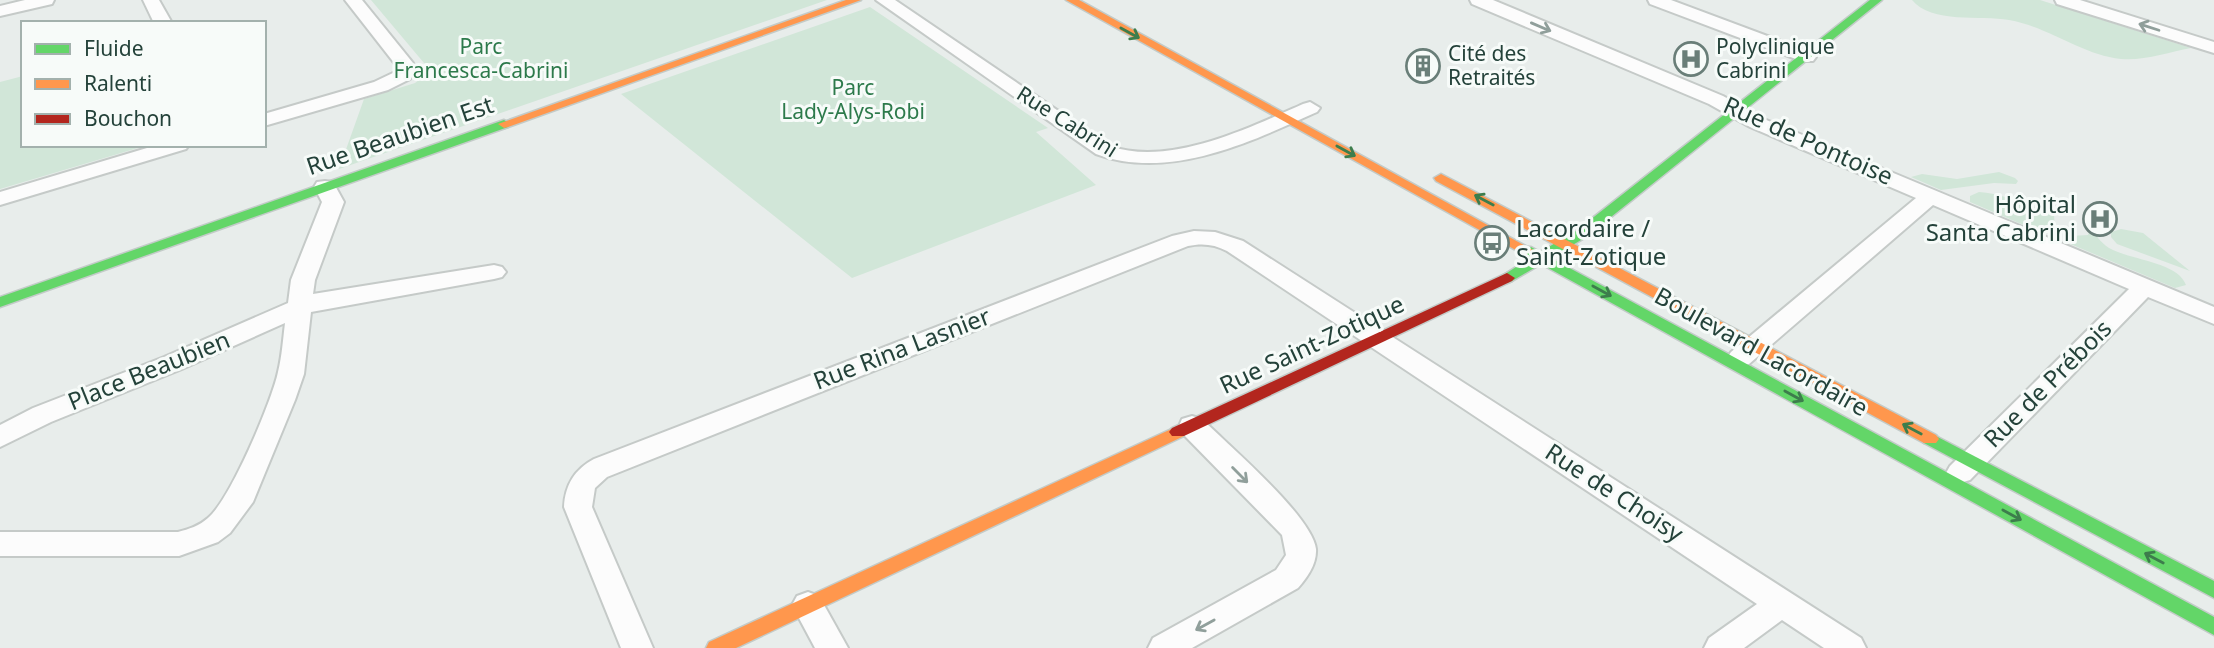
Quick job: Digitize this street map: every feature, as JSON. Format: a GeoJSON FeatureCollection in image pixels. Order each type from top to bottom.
{"type":"FeatureCollection","features":[{"type":"Feature","properties":{"kind":"street"},"geometry":{"type":"LineString","coordinates":[[0,11],[46,0]]}},
{"type":"Feature","properties":{"kind":"street"},"geometry":{"type":"LineString","coordinates":[[138,0],[148,21]]}},
{"type":"Feature","properties":{"kind":"street"},"geometry":{"type":"LineString","coordinates":[[151,0],[162,21]]}},
{"type":"Feature","properties":{"kind":"street"},"geometry":{"type":"LineString","coordinates":[[266,119],[381,86],[404,75],[404,63],[353,0]]}},
{"type":"Feature","properties":{"kind":"street","name":"Rue Beaubien Est"},"geometry":{"type":"LineString","coordinates":[[0,302],[856,0]]}},
{"type":"Feature","properties":{"kind":"street","name":"Rue Cabrini"},"geometry":{"type":"LineString","coordinates":[[884,0],[1113,156],[1137,158],[1199,150],[1241,138],[1286,118],[1316,111]]}},
{"type":"Feature","properties":{"kind":"street","name":"Boulevard Lacordaire"},"geometry":{"type":"LineString","coordinates":[[1071,0],[2214,626]]}},
{"type":"Feature","properties":{"kind":"street","name":"Rue de Pontoise"},"geometry":{"type":"LineString","coordinates":[[1479,0],[2214,317]]}},
{"type":"Feature","properties":{"kind":"street"},"geometry":{"type":"LineString","coordinates":[[1656,0],[1807,57]]}},
{"type":"Feature","properties":{"kind":"street"},"geometry":{"type":"LineString","coordinates":[[2063,0],[2214,48]]}},
{"type":"Feature","properties":{"kind":"street","name":"Rue Saint-Zotique"},"geometry":{"type":"LineString","coordinates":[[716,648],[1524,270],[1565,244],[1738,112],[1873,1]]}},
{"type":"Feature","properties":{"kind":"street"},"geometry":{"type":"LineString","coordinates":[[1286,95],[1316,111]]}},
{"type":"Feature","properties":{"kind":"street"},"geometry":{"type":"LineString","coordinates":[[0,199],[172,147]]}},
{"type":"Feature","properties":{"kind":"street","name":"Boulevard Lacordaire"},"geometry":{"type":"LineString","coordinates":[[1432,173],[2214,590]]}},
{"type":"Feature","properties":{"kind":"street"},"geometry":{"type":"LineString","coordinates":[[0,544],[179,544],[194,541],[220,525],[239,502],[291,374],[303,280],[333,202],[325,187]]}},
{"type":"Feature","properties":{"kind":"street"},"geometry":{"type":"LineString","coordinates":[[1734,363],[1931,196]]}},
{"type":"Feature","properties":{"kind":"street","name":"Rue Rina Lasnier"},"geometry":{"type":"LineString","coordinates":[[637,648],[578,507],[578,493],[582,483],[604,466],[1167,246],[1199,236],[1218,238],[1235,246],[1378,339]]}},
{"type":"Feature","properties":{"kind":"street","name":"Place Beaubien"},"geometry":{"type":"LineString","coordinates":[[0,437],[42,415],[173,363],[300,307],[343,295],[494,272]]}},
{"type":"Feature","properties":{"kind":"street","name":"Rue de Prébois"},"geometry":{"type":"LineString","coordinates":[[1952,482],[2144,287]]}},
{"type":"Feature","properties":{"kind":"street","name":"Rue de Choisy"},"geometry":{"type":"LineString","coordinates":[[1378,339],[1850,648]]}},
{"type":"Feature","properties":{"kind":"street"},"geometry":{"type":"LineString","coordinates":[[1164,648],[1287,579],[1298,566],[1302,556],[1300,541],[1293,528],[1192,426]]}},
{"type":"Feature","properties":{"kind":"street"},"geometry":{"type":"LineString","coordinates":[[1720,648],[1782,603]]}},
{"type":"Feature","properties":{"kind":"street"},"geometry":{"type":"LineString","coordinates":[[808,605],[831,648]]}},
{"type":"Feature","properties":{"kind":"green space","name":"Parc Francesca-Cabrini"},"geometry":{"type":"Polygon","coordinates":[[[371,0],[827,0],[339,169],[364,99],[415,83],[424,72],[424,63],[371,0]]]}},
{"type":"Feature","properties":{"kind":"green space"},"geometry":{"type":"Polygon","coordinates":[[[1912,0],[2040,0],[2191,48],[2121,59],[2093,52],[2038,28],[2009,20],[1931,13],[1912,0]]]}},
{"type":"Feature","properties":{"kind":"green space","name":"Parc Lady-Alys-Robi"},"geometry":{"type":"Polygon","coordinates":[[[870,7],[1048,128],[1036,132],[1096,185],[852,278],[621,94],[870,7]]]}},
{"type":"Feature","properties":{"kind":"green space"},"geometry":{"type":"Polygon","coordinates":[[[21,77],[21,147],[141,147],[0,189],[0,82],[21,77]]]}},
{"type":"Feature","properties":{"kind":"green space"},"geometry":{"type":"Polygon","coordinates":[[[1999,172],[2018,181],[2016,184],[1994,183],[1941,190],[1911,177],[1922,174],[1957,179],[1999,172]]]}},
{"type":"Feature","properties":{"kind":"green space"},"geometry":{"type":"Polygon","coordinates":[[[1979,192],[2009,198],[2054,215],[2055,230],[2042,233],[1970,202],[1970,196],[1979,192]]]}},
{"type":"Feature","properties":{"kind":"green space"},"geometry":{"type":"Polygon","coordinates":[[[2091,228],[2109,248],[2164,266],[2181,277],[2186,285],[2175,288],[2068,243],[2070,236],[2088,235],[2091,228]]]}},
{"type":"Feature","properties":{"kind":"green space"},"geometry":{"type":"Polygon","coordinates":[[[2121,229],[2143,233],[2190,271],[2117,244],[2111,237],[2111,232],[2121,229]]]}},
{"type":"Feature","properties":{"kind":"traffic: fast"},"geometry":{"type":"LineString","coordinates":[[1507,278],[1581,234],[1877,0]]}},
{"type":"Feature","properties":{"kind":"traffic: fast"},"geometry":{"type":"LineString","coordinates":[[0,302],[504,124]]}},
{"type":"Feature","properties":{"kind":"traffic: fast"},"geometry":{"type":"LineString","coordinates":[[1526,250],[2214,627]]}},
{"type":"Feature","properties":{"kind":"traffic: fast"},"geometry":{"type":"LineString","coordinates":[[1930,439],[2214,590]]}},
{"type":"Feature","properties":{"kind":"traffic: slow"},"geometry":{"type":"LineString","coordinates":[[504,124],[856,0]]}},
{"type":"Feature","properties":{"kind":"traffic: slow"},"geometry":{"type":"LineString","coordinates":[[1071,0],[1526,250]]}},
{"type":"Feature","properties":{"kind":"traffic: slow"},"geometry":{"type":"LineString","coordinates":[[1441,178],[1930,439]]}},
{"type":"Feature","properties":{"kind":"traffic: slow"},"geometry":{"type":"LineString","coordinates":[[716,648],[1178,432]]}},
{"type":"Feature","properties":{"kind":"traffic: jam"},"geometry":{"type":"LineString","coordinates":[[1178,432],[1507,278]]}},
{"type":"Feature","properties":{"kind":"place","name":"Polyclinique Cabrini"},"geometry":{"type":"Point","coordinates":[1691,59]}},
{"type":"Feature","properties":{"kind":"place","name":"Cité des Retraités"},"geometry":{"type":"Point","coordinates":[1423,66]}},
{"type":"Feature","properties":{"kind":"place","name":"Hôpital Santa Cabrini"},"geometry":{"type":"Point","coordinates":[2100,219]}},
{"type":"Feature","properties":{"kind":"place","name":"Lacordaire / Saint-Zotique"},"geometry":{"type":"Point","coordinates":[1492,243]}}]}
